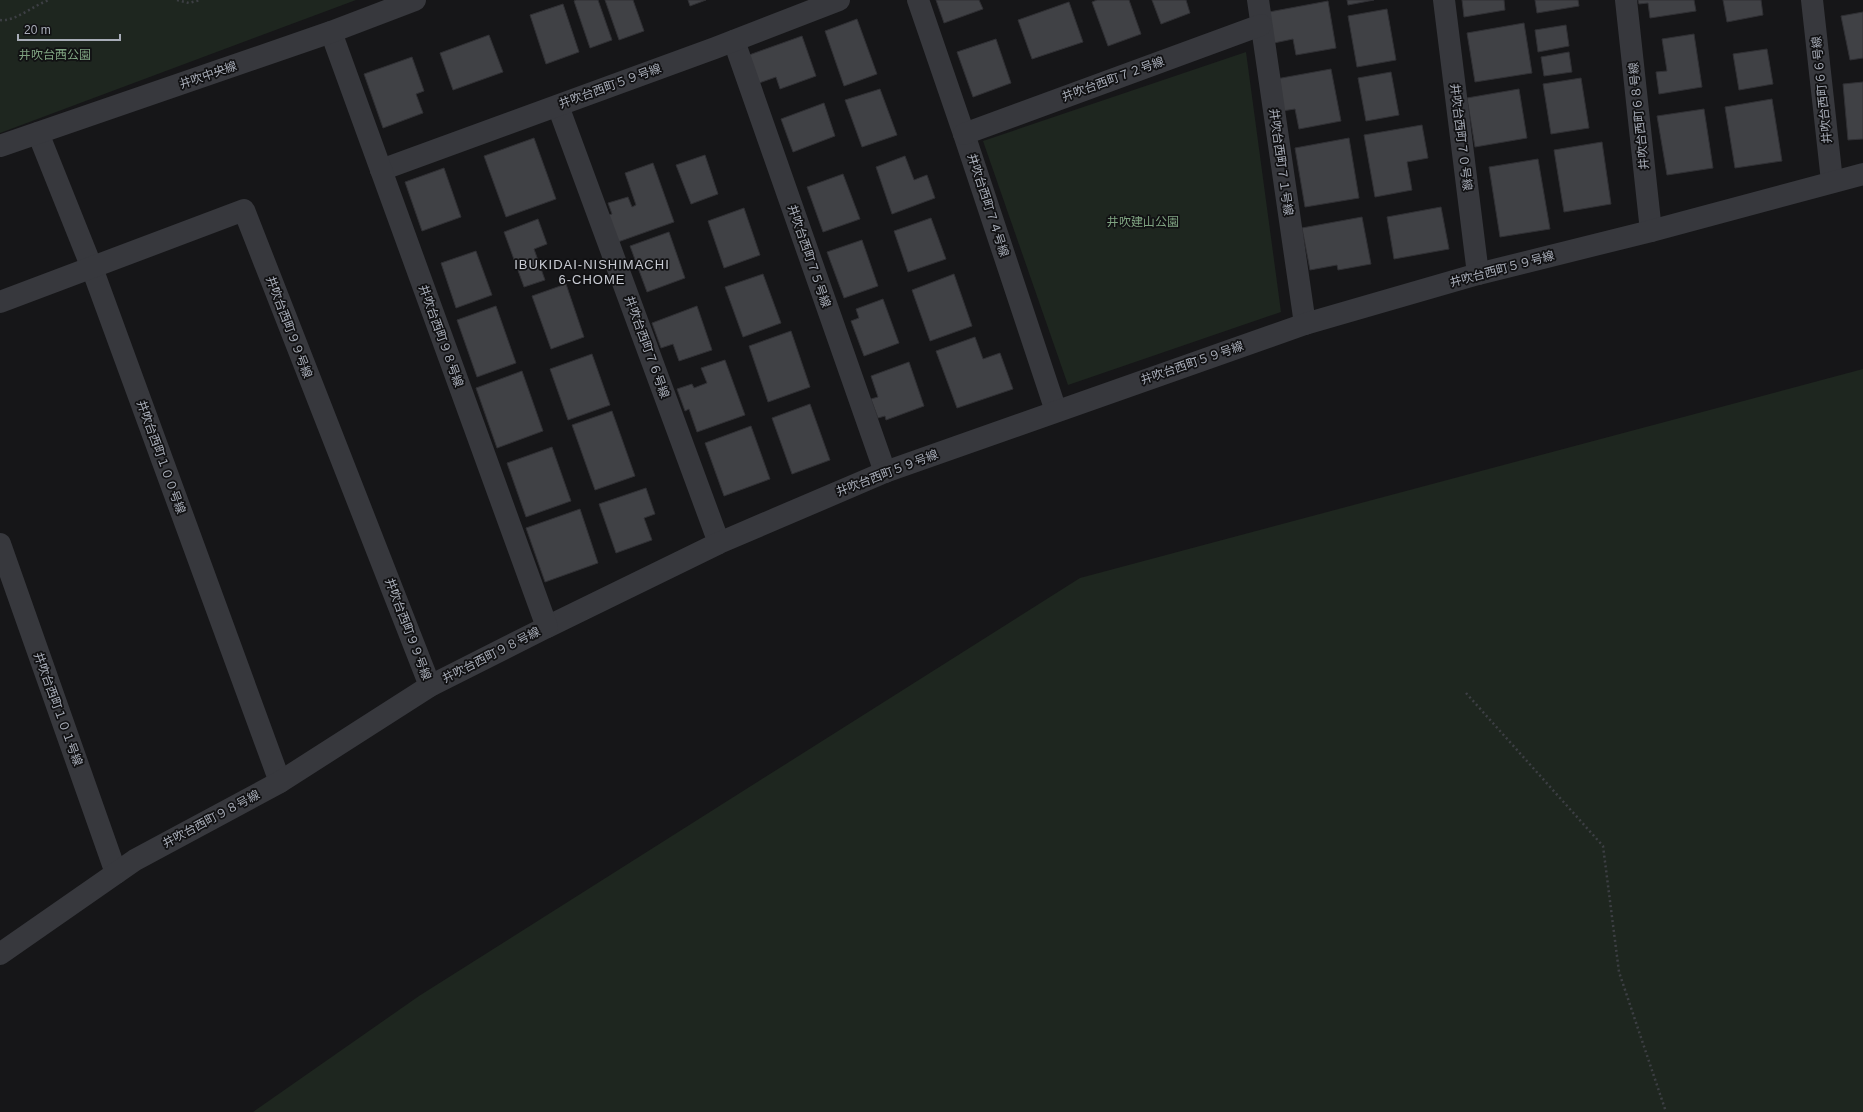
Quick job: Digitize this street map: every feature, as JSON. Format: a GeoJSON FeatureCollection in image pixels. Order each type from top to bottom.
{"type":"FeatureCollection","features":[{"type":"Feature","properties":{"kind":"street","name":"井吹中央線"},"geometry":{"type":"LineString","coordinates":[[0,146],[331,32],[415,0]]}},
{"type":"Feature","properties":{"kind":"street","name":"井吹台西町５９号線"},"geometry":{"type":"LineString","coordinates":[[381,170],[734,41],[839,0]]}},
{"type":"Feature","properties":{"kind":"street","name":"井吹台西町７４号線"},"geometry":{"type":"LineString","coordinates":[[918,0],[1056,411]]}},
{"type":"Feature","properties":{"kind":"street","name":"井吹台西町７１号線"},"geometry":{"type":"LineString","coordinates":[[1258,0],[1305,324]]}},
{"type":"Feature","properties":{"kind":"street","name":"井吹台西町７０号線"},"geometry":{"type":"LineString","coordinates":[[1444,0],[1478,274]]}},
{"type":"Feature","properties":{"kind":"street","name":"井吹台西町６８号線"},"geometry":{"type":"LineString","coordinates":[[1626,0],[1651,231]]}},
{"type":"Feature","properties":{"kind":"street","name":"井吹台西町６６号線"},"geometry":{"type":"LineString","coordinates":[[1812,0],[1832,181]]}},
{"type":"Feature","properties":{"kind":"street","name":"井吹台西町７２号線"},"geometry":{"type":"LineString","coordinates":[[964,134],[1261,25]]}},
{"type":"Feature","properties":{"kind":"street","name":"井吹台西町９８号線"},"geometry":{"type":"LineString","coordinates":[[0,954],[134,860],[280,782],[430,686],[547,627],[331,32]]}},
{"type":"Feature","properties":{"kind":"street","name":"井吹台西町７５号線"},"geometry":{"type":"LineString","coordinates":[[734,41],[884,472]]}},
{"type":"Feature","properties":{"kind":"street","name":"井吹台西町７６号線"},"geometry":{"type":"LineString","coordinates":[[558,106],[719,543]]}},
{"type":"Feature","properties":{"kind":"street","name":"井吹台西町１００号線"},"geometry":{"type":"LineString","coordinates":[[38,133],[92,268],[280,782]]}},
{"type":"Feature","properties":{"kind":"street","name":"井吹台西町５９号線"},"geometry":{"type":"LineString","coordinates":[[547,627],[719,543],[884,472],[1305,324],[1478,274],[1651,231],[1832,181],[1863,174]]}},
{"type":"Feature","properties":{"kind":"street","name":"井吹台西町９９号線"},"geometry":{"type":"LineString","coordinates":[[0,302],[244,210],[430,686]]}},
{"type":"Feature","properties":{"kind":"street","name":"井吹台西町１０１号線"},"geometry":{"type":"LineString","coordinates":[[0,544],[116,873]]}},
{"type":"Feature","properties":{"kind":"path"},"geometry":{"type":"LineString","coordinates":[[0,20],[8,21],[39,3],[49,0]]}},
{"type":"Feature","properties":{"kind":"path"},"geometry":{"type":"LineString","coordinates":[[177,0],[189,3],[200,0]]}},
{"type":"Feature","properties":{"kind":"path"},"geometry":{"type":"LineString","coordinates":[[1466,693],[1604,846],[1619,972],[1666,1112]]}},
{"type":"Feature","properties":{"kind":"green space","name":"井吹台西公園"},"geometry":{"type":"Polygon","coordinates":[[[0,0],[356,0],[0,133],[0,0]]]}},
{"type":"Feature","properties":{"kind":"green space","name":"井吹建山公園"},"geometry":{"type":"Polygon","coordinates":[[[1246,52],[1281,312],[1068,385],[983,141],[1246,52]]]}},
{"type":"Feature","properties":{"kind":"green space"},"geometry":{"type":"Polygon","coordinates":[[[1863,369],[1863,1112],[253,1112],[419,996],[1080,578],[1863,369]]]}},
{"type":"Feature","properties":{"kind":"building"},"geometry":{"type":"Polygon","coordinates":[[[598,0],[612,40],[590,48],[574,1],[598,0]]]}},
{"type":"Feature","properties":{"kind":"building"},"geometry":{"type":"Polygon","coordinates":[[[605,0],[633,0],[644,31],[619,40],[605,0]]]}},
{"type":"Feature","properties":{"kind":"building"},"geometry":{"type":"Polygon","coordinates":[[[688,0],[706,0],[690,6],[688,0]]]}},
{"type":"Feature","properties":{"kind":"building"},"geometry":{"type":"Polygon","coordinates":[[[936,0],[979,0],[983,9],[944,23],[936,0]]]}},
{"type":"Feature","properties":{"kind":"building"},"geometry":{"type":"Polygon","coordinates":[[[1097,0],[1129,0],[1141,34],[1108,46],[1092,2],[1097,0]]]}},
{"type":"Feature","properties":{"kind":"building"},"geometry":{"type":"Polygon","coordinates":[[[1152,0],[1186,0],[1190,13],[1161,24],[1152,0]]]}},
{"type":"Feature","properties":{"kind":"building"},"geometry":{"type":"Polygon","coordinates":[[[1347,0],[1374,0],[1348,5],[1347,0]]]}},
{"type":"Feature","properties":{"kind":"building"},"geometry":{"type":"Polygon","coordinates":[[[1462,0],[1504,0],[1505,10],[1464,17],[1462,0]]]}},
{"type":"Feature","properties":{"kind":"building"},"geometry":{"type":"Polygon","coordinates":[[[1535,0],[1578,0],[1579,6],[1537,13],[1535,0]]]}},
{"type":"Feature","properties":{"kind":"building"},"geometry":{"type":"Polygon","coordinates":[[[1638,0],[1694,0],[1696,11],[1650,18],[1648,3],[1639,4],[1638,0]]]}},
{"type":"Feature","properties":{"kind":"building"},"geometry":{"type":"Polygon","coordinates":[[[1723,0],[1761,0],[1763,15],[1727,22],[1723,0]]]}},
{"type":"Feature","properties":{"kind":"building"},"geometry":{"type":"Polygon","coordinates":[[[1328,1],[1336,48],[1296,55],[1293,39],[1274,43],[1269,12],[1328,1]]]}},
{"type":"Feature","properties":{"kind":"building"},"geometry":{"type":"Polygon","coordinates":[[[1069,2],[1083,42],[1032,59],[1018,20],[1069,2]]]}},
{"type":"Feature","properties":{"kind":"building"},"geometry":{"type":"Polygon","coordinates":[[[563,4],[579,52],[546,64],[530,15],[563,4]]]}},
{"type":"Feature","properties":{"kind":"building"},"geometry":{"type":"Polygon","coordinates":[[[1387,9],[1396,60],[1357,67],[1348,16],[1387,9]]]}},
{"type":"Feature","properties":{"kind":"building"},"geometry":{"type":"Polygon","coordinates":[[[1863,12],[1863,58],[1850,60],[1841,16],[1863,12]]]}},
{"type":"Feature","properties":{"kind":"building"},"geometry":{"type":"Polygon","coordinates":[[[857,19],[877,74],[844,86],[825,31],[857,19]]]}},
{"type":"Feature","properties":{"kind":"building"},"geometry":{"type":"Polygon","coordinates":[[[1524,23],[1532,73],[1475,82],[1467,33],[1524,23]]]}},
{"type":"Feature","properties":{"kind":"building"},"geometry":{"type":"Polygon","coordinates":[[[1566,25],[1569,46],[1538,52],[1535,30],[1566,25]]]}},
{"type":"Feature","properties":{"kind":"building"},"geometry":{"type":"Polygon","coordinates":[[[1694,34],[1702,87],[1659,94],[1656,72],[1667,71],[1662,39],[1694,34]]]}},
{"type":"Feature","properties":{"kind":"building"},"geometry":{"type":"Polygon","coordinates":[[[489,35],[503,72],[453,90],[440,53],[489,35]]]}},
{"type":"Feature","properties":{"kind":"building"},"geometry":{"type":"Polygon","coordinates":[[[802,36],[816,76],[780,89],[776,77],[759,83],[749,55],[802,36]]]}},
{"type":"Feature","properties":{"kind":"building"},"geometry":{"type":"Polygon","coordinates":[[[996,39],[1011,83],[973,97],[957,52],[996,39]]]}},
{"type":"Feature","properties":{"kind":"building"},"geometry":{"type":"Polygon","coordinates":[[[1767,49],[1773,84],[1739,90],[1733,54],[1767,49]]]}},
{"type":"Feature","properties":{"kind":"building"},"geometry":{"type":"Polygon","coordinates":[[[1569,52],[1572,72],[1544,76],[1541,57],[1569,52]]]}},
{"type":"Feature","properties":{"kind":"building"},"geometry":{"type":"Polygon","coordinates":[[[412,57],[424,91],[416,94],[423,113],[383,128],[364,74],[412,57]]]}},
{"type":"Feature","properties":{"kind":"building"},"geometry":{"type":"Polygon","coordinates":[[[1331,69],[1341,121],[1299,129],[1295,109],[1282,111],[1276,79],[1331,69]]]}},
{"type":"Feature","properties":{"kind":"building"},"geometry":{"type":"Polygon","coordinates":[[[1391,72],[1399,115],[1366,121],[1358,78],[1391,72]]]}},
{"type":"Feature","properties":{"kind":"building"},"geometry":{"type":"Polygon","coordinates":[[[1581,78],[1589,128],[1551,134],[1543,84],[1581,78]]]}},
{"type":"Feature","properties":{"kind":"building"},"geometry":{"type":"Polygon","coordinates":[[[1863,82],[1863,139],[1848,140],[1843,84],[1863,82]]]}},
{"type":"Feature","properties":{"kind":"building"},"geometry":{"type":"Polygon","coordinates":[[[880,89],[897,135],[862,147],[845,100],[880,89]]]}},
{"type":"Feature","properties":{"kind":"building"},"geometry":{"type":"Polygon","coordinates":[[[1519,89],[1527,138],[1475,147],[1467,98],[1519,89]]]}},
{"type":"Feature","properties":{"kind":"building"},"geometry":{"type":"Polygon","coordinates":[[[1772,99],[1782,161],[1735,168],[1725,107],[1772,99]]]}},
{"type":"Feature","properties":{"kind":"building"},"geometry":{"type":"Polygon","coordinates":[[[824,103],[835,136],[793,152],[781,119],[824,103]]]}},
{"type":"Feature","properties":{"kind":"building"},"geometry":{"type":"Polygon","coordinates":[[[1704,109],[1713,168],[1667,175],[1657,116],[1704,109]]]}},
{"type":"Feature","properties":{"kind":"building"},"geometry":{"type":"Polygon","coordinates":[[[1422,125],[1428,158],[1407,162],[1412,190],[1375,197],[1364,135],[1422,125]]]}},
{"type":"Feature","properties":{"kind":"building"},"geometry":{"type":"Polygon","coordinates":[[[534,138],[556,199],[506,217],[484,156],[534,138]]]}},
{"type":"Feature","properties":{"kind":"building"},"geometry":{"type":"Polygon","coordinates":[[[1349,138],[1359,198],[1305,207],[1295,148],[1349,138]]]}},
{"type":"Feature","properties":{"kind":"building"},"geometry":{"type":"Polygon","coordinates":[[[1602,142],[1611,204],[1564,212],[1554,150],[1602,142]]]}},
{"type":"Feature","properties":{"kind":"building"},"geometry":{"type":"Polygon","coordinates":[[[705,155],[718,194],[691,204],[676,165],[705,155]]]}},
{"type":"Feature","properties":{"kind":"building"},"geometry":{"type":"Polygon","coordinates":[[[905,156],[914,180],[927,175],[935,198],[892,214],[876,167],[905,156]]]}},
{"type":"Feature","properties":{"kind":"building"},"geometry":{"type":"Polygon","coordinates":[[[1538,159],[1550,229],[1500,237],[1489,167],[1538,159]]]}},
{"type":"Feature","properties":{"kind":"building"},"geometry":{"type":"Polygon","coordinates":[[[653,163],[674,222],[615,243],[606,216],[612,214],[608,203],[628,197],[632,207],[636,205],[625,173],[653,163]]]}},
{"type":"Feature","properties":{"kind":"building"},"geometry":{"type":"Polygon","coordinates":[[[444,168],[461,217],[422,231],[405,182],[444,168]]]}},
{"type":"Feature","properties":{"kind":"building"},"geometry":{"type":"Polygon","coordinates":[[[843,174],[860,219],[823,232],[807,187],[843,174]]]}},
{"type":"Feature","properties":{"kind":"building"},"geometry":{"type":"Polygon","coordinates":[[[1441,207],[1449,249],[1394,259],[1387,217],[1441,207]]]}},
{"type":"Feature","properties":{"kind":"building"},"geometry":{"type":"Polygon","coordinates":[[[744,208],[760,255],[724,268],[708,221],[744,208]]]}},
{"type":"Feature","properties":{"kind":"building"},"geometry":{"type":"Polygon","coordinates":[[[1362,217],[1371,264],[1338,270],[1337,265],[1310,270],[1302,228],[1362,217]]]}},
{"type":"Feature","properties":{"kind":"building"},"geometry":{"type":"Polygon","coordinates":[[[931,218],[946,259],[908,272],[894,231],[931,218]]]}},
{"type":"Feature","properties":{"kind":"building"},"geometry":{"type":"Polygon","coordinates":[[[538,219],[547,244],[534,249],[545,280],[524,287],[504,232],[538,219]]]}},
{"type":"Feature","properties":{"kind":"building"},"geometry":{"type":"Polygon","coordinates":[[[669,232],[685,278],[647,292],[630,246],[669,232]]]}},
{"type":"Feature","properties":{"kind":"building"},"geometry":{"type":"Polygon","coordinates":[[[862,240],[878,286],[844,298],[827,252],[862,240]]]}},
{"type":"Feature","properties":{"kind":"building"},"geometry":{"type":"Polygon","coordinates":[[[476,251],[492,295],[456,308],[441,263],[476,251]]]}},
{"type":"Feature","properties":{"kind":"building"},"geometry":{"type":"Polygon","coordinates":[[[763,274],[781,323],[743,337],[725,287],[763,274]]]}},
{"type":"Feature","properties":{"kind":"building"},"geometry":{"type":"Polygon","coordinates":[[[954,274],[972,326],[930,341],[912,290],[954,274]]]}},
{"type":"Feature","properties":{"kind":"building"},"geometry":{"type":"Polygon","coordinates":[[[566,284],[584,337],[551,349],[532,296],[566,284]]]}},
{"type":"Feature","properties":{"kind":"building"},"geometry":{"type":"Polygon","coordinates":[[[883,299],[899,343],[864,356],[851,321],[859,318],[856,309],[883,299]]]}},
{"type":"Feature","properties":{"kind":"building"},"geometry":{"type":"Polygon","coordinates":[[[496,306],[516,363],[477,377],[457,320],[496,306]]]}},
{"type":"Feature","properties":{"kind":"building"},"geometry":{"type":"Polygon","coordinates":[[[697,306],[712,350],[679,361],[673,344],[661,348],[652,323],[697,306]]]}},
{"type":"Feature","properties":{"kind":"building"},"geometry":{"type":"Polygon","coordinates":[[[791,331],[810,387],[768,402],[749,346],[791,331]]]}},
{"type":"Feature","properties":{"kind":"building"},"geometry":{"type":"Polygon","coordinates":[[[975,337],[983,359],[1000,353],[1013,389],[957,408],[936,351],[975,337]]]}},
{"type":"Feature","properties":{"kind":"building"},"geometry":{"type":"Polygon","coordinates":[[[592,354],[610,405],[568,420],[550,369],[592,354]]]}},
{"type":"Feature","properties":{"kind":"building"},"geometry":{"type":"Polygon","coordinates":[[[725,360],[745,415],[697,432],[689,409],[685,411],[677,389],[692,384],[694,388],[707,383],[701,368],[725,360]]]}},
{"type":"Feature","properties":{"kind":"building"},"geometry":{"type":"Polygon","coordinates":[[[909,362],[924,406],[886,420],[885,416],[878,418],[871,399],[878,397],[871,376],[909,362]]]}},
{"type":"Feature","properties":{"kind":"building"},"geometry":{"type":"Polygon","coordinates":[[[522,371],[543,431],[497,448],[476,388],[522,371]]]}},
{"type":"Feature","properties":{"kind":"building"},"geometry":{"type":"Polygon","coordinates":[[[810,404],[830,460],[792,474],[772,418],[810,404]]]}},
{"type":"Feature","properties":{"kind":"building"},"geometry":{"type":"Polygon","coordinates":[[[612,411],[635,476],[595,490],[572,425],[612,411]]]}},
{"type":"Feature","properties":{"kind":"building"},"geometry":{"type":"Polygon","coordinates":[[[751,426],[770,479],[724,496],[705,443],[751,426]]]}},
{"type":"Feature","properties":{"kind":"building"},"geometry":{"type":"Polygon","coordinates":[[[552,447],[571,501],[526,517],[507,463],[552,447]]]}},
{"type":"Feature","properties":{"kind":"building"},"geometry":{"type":"Polygon","coordinates":[[[646,488],[655,514],[644,518],[652,540],[616,553],[599,504],[646,488]]]}},
{"type":"Feature","properties":{"kind":"building"},"geometry":{"type":"Polygon","coordinates":[[[580,509],[598,563],[545,582],[526,528],[580,509]]]}},
{"type":"Feature","properties":{"kind":"district","name":"IBUKIDAI-NISHIMACHI 6-CHOME"},"geometry":{"type":"Point","coordinates":[592,272]}}]}
